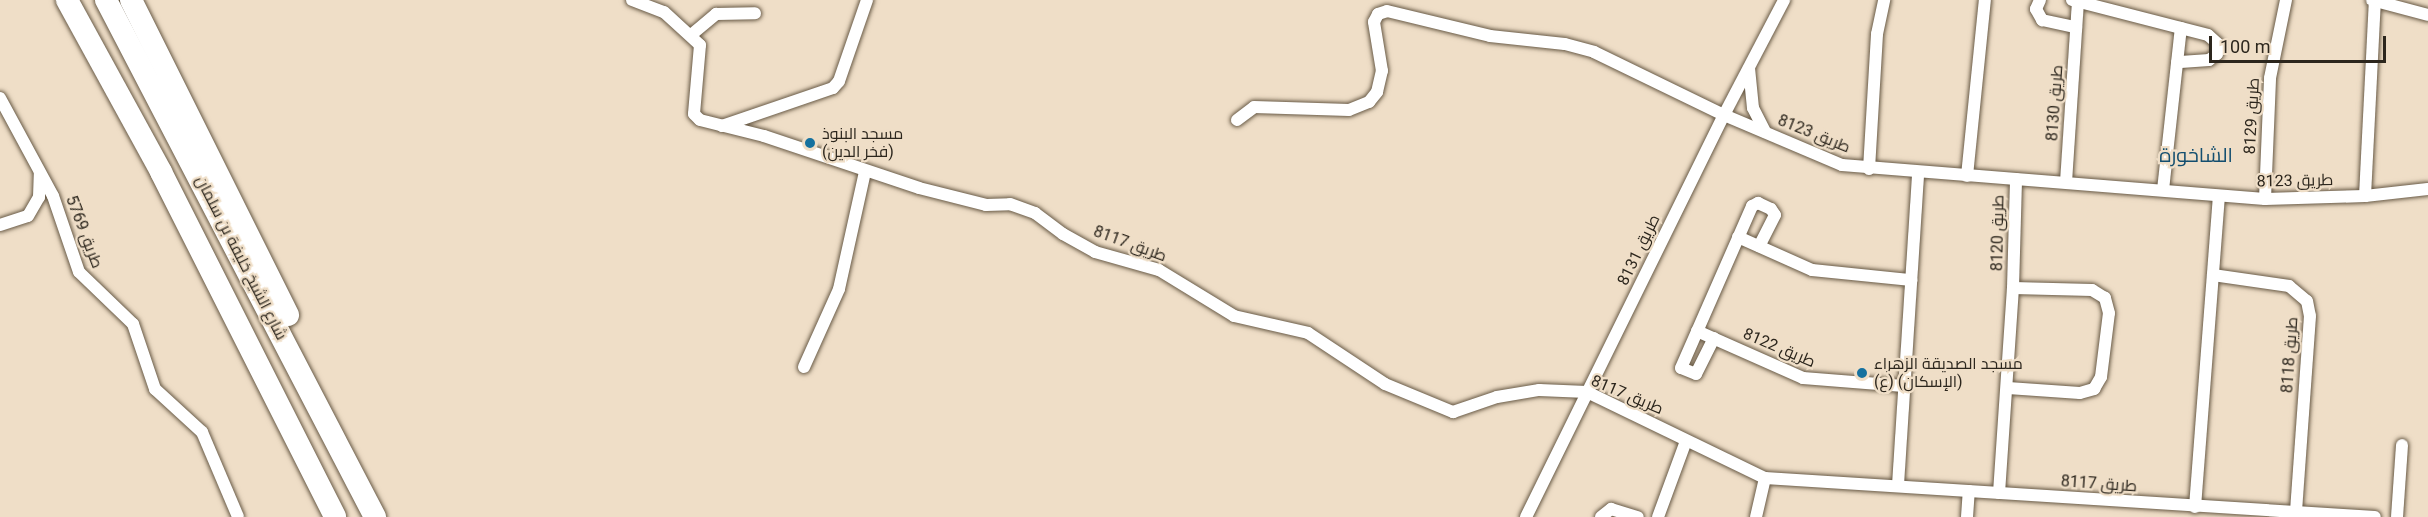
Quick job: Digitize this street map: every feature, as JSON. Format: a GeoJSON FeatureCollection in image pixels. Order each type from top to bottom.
{"type":"FeatureCollection","features":[{"type":"Feature","properties":{"kind":"highway","name":"شارع الشيخ خليفة بن سلمان"},"geometry":{"type":"LineString","coordinates":[[67,0],[161,172],[335,517]]}},
{"type":"Feature","properties":{"kind":"highway","name":"شارع الشيخ خليفة بن سلمان"},"geometry":{"type":"LineString","coordinates":[[106,0],[374,514]]}},
{"type":"Feature","properties":{"kind":"highway"},"geometry":{"type":"LineString","coordinates":[[130,0],[290,319],[374,514]]}},
{"type":"Feature","properties":{"kind":"street"},"geometry":{"type":"LineString","coordinates":[[632,0],[664,12],[692,35],[716,14],[755,13]]}},
{"type":"Feature","properties":{"kind":"street"},"geometry":{"type":"LineString","coordinates":[[722,126],[833,88],[839,81],[867,0]]}},
{"type":"Feature","properties":{"kind":"street","name":"طريق 8131"},"geometry":{"type":"LineString","coordinates":[[1526,517],[1724,115],[1785,0]]}},
{"type":"Feature","properties":{"kind":"street"},"geometry":{"type":"LineString","coordinates":[[1869,169],[1877,34],[1884,0]]}},
{"type":"Feature","properties":{"kind":"street"},"geometry":{"type":"LineString","coordinates":[[1967,176],[1985,0]]}},
{"type":"Feature","properties":{"kind":"street"},"geometry":{"type":"LineString","coordinates":[[2040,0],[2036,9],[2042,20],[2076,27]]}},
{"type":"Feature","properties":{"kind":"street","name":"طريق 8129"},"geometry":{"type":"LineString","coordinates":[[2265,199],[2270,78],[2286,0]]}},
{"type":"Feature","properties":{"kind":"street","name":"طريق 8130"},"geometry":{"type":"LineString","coordinates":[[2066,182],[2076,27],[2075,1],[2212,36],[2218,49],[2214,58],[2205,61],[2177,62]]}},
{"type":"Feature","properties":{"kind":"street"},"geometry":{"type":"LineString","coordinates":[[2365,196],[2373,1],[2428,15]]}},
{"type":"Feature","properties":{"kind":"street","name":"طريق 8123"},"geometry":{"type":"LineString","coordinates":[[1237,120],[1254,107],[1349,110],[1369,102],[1377,93],[1382,71],[1374,22],[1378,14],[1387,11],[1490,36],[1565,44],[1594,52],[1724,115],[1842,165],[1918,174],[2066,182],[2265,199],[2365,196],[2428,189]]}},
{"type":"Feature","properties":{"kind":"street"},"geometry":{"type":"LineString","coordinates":[[2163,190],[2181,28]]}},
{"type":"Feature","properties":{"kind":"street","name":"طريق 8117"},"geometry":{"type":"LineString","coordinates":[[692,35],[700,45],[694,114],[700,120],[764,136],[865,172],[953,198],[986,205],[1010,204],[1035,213],[1095,252],[1159,270],[1234,316],[1308,333],[1385,384],[1453,412],[1497,397],[1539,390],[1587,392],[1765,478],[1970,490],[2264,514],[2296,513],[2375,517]]}},
{"type":"Feature","properties":{"kind":"street"},"geometry":{"type":"LineString","coordinates":[[1749,67],[1753,108],[1765,132]]}},
{"type":"Feature","properties":{"kind":"street","name":"طريق 5769"},"geometry":{"type":"LineString","coordinates":[[0,98],[53,196],[80,272],[133,324],[155,389],[202,432],[238,517]]}},
{"type":"Feature","properties":{"kind":"street"},"geometry":{"type":"LineString","coordinates":[[0,225],[28,216],[39,197],[40,172]]}},
{"type":"Feature","properties":{"kind":"street"},"geometry":{"type":"LineString","coordinates":[[804,366],[839,289],[865,172]]}},
{"type":"Feature","properties":{"kind":"street"},"geometry":{"type":"LineString","coordinates":[[1898,485],[1918,174]]}},
{"type":"Feature","properties":{"kind":"street","name":"طريق 8120"},"geometry":{"type":"LineString","coordinates":[[1999,494],[2008,388],[2016,179]]}},
{"type":"Feature","properties":{"kind":"street"},"geometry":{"type":"LineString","coordinates":[[2195,507],[2219,196]]}},
{"type":"Feature","properties":{"kind":"street"},"geometry":{"type":"LineString","coordinates":[[1714,338],[1697,373],[1690,374],[1680,363],[1697,331],[1754,204],[1761,203],[1775,215],[1759,246]]}},
{"type":"Feature","properties":{"kind":"street"},"geometry":{"type":"LineString","coordinates":[[1738,237],[1827,274],[1911,280]]}},
{"type":"Feature","properties":{"kind":"street","name":"طريق 8118"},"geometry":{"type":"LineString","coordinates":[[2213,275],[2289,286],[2307,301],[2310,316],[2296,513]]}},
{"type":"Feature","properties":{"kind":"street","name":"طريق 8120"},"geometry":{"type":"LineString","coordinates":[[2008,388],[2080,393],[2094,389],[2101,377],[2109,313],[2105,298],[2092,290],[2013,288]]}},
{"type":"Feature","properties":{"kind":"street","name":"طريق 8122"},"geometry":{"type":"LineString","coordinates":[[1697,331],[1818,382],[1904,386]]}},
{"type":"Feature","properties":{"kind":"street"},"geometry":{"type":"LineString","coordinates":[[1658,517],[1686,441]]}},
{"type":"Feature","properties":{"kind":"street"},"geometry":{"type":"LineString","coordinates":[[2397,517],[2402,445]]}},
{"type":"Feature","properties":{"kind":"street"},"geometry":{"type":"LineString","coordinates":[[1756,517],[1765,478]]}},
{"type":"Feature","properties":{"kind":"street"},"geometry":{"type":"LineString","coordinates":[[1967,517],[1970,490]]}},
{"type":"Feature","properties":{"kind":"street"},"geometry":{"type":"LineString","coordinates":[[1601,517],[1611,509],[1638,517]]}},
{"type":"Feature","properties":{"kind":"place","name":"مسجد البنوذ (فخر الدين)"},"geometry":{"type":"Point","coordinates":[810,143]}},
{"type":"Feature","properties":{"kind":"place","name":"مسجد الصديقة الزهراء (ع) (الإسكان)"},"geometry":{"type":"Point","coordinates":[1862,373]}},
{"type":"Feature","properties":{"kind":"district","name":"الشاخورة"},"geometry":{"type":"Point","coordinates":[2196,155]}}]}
